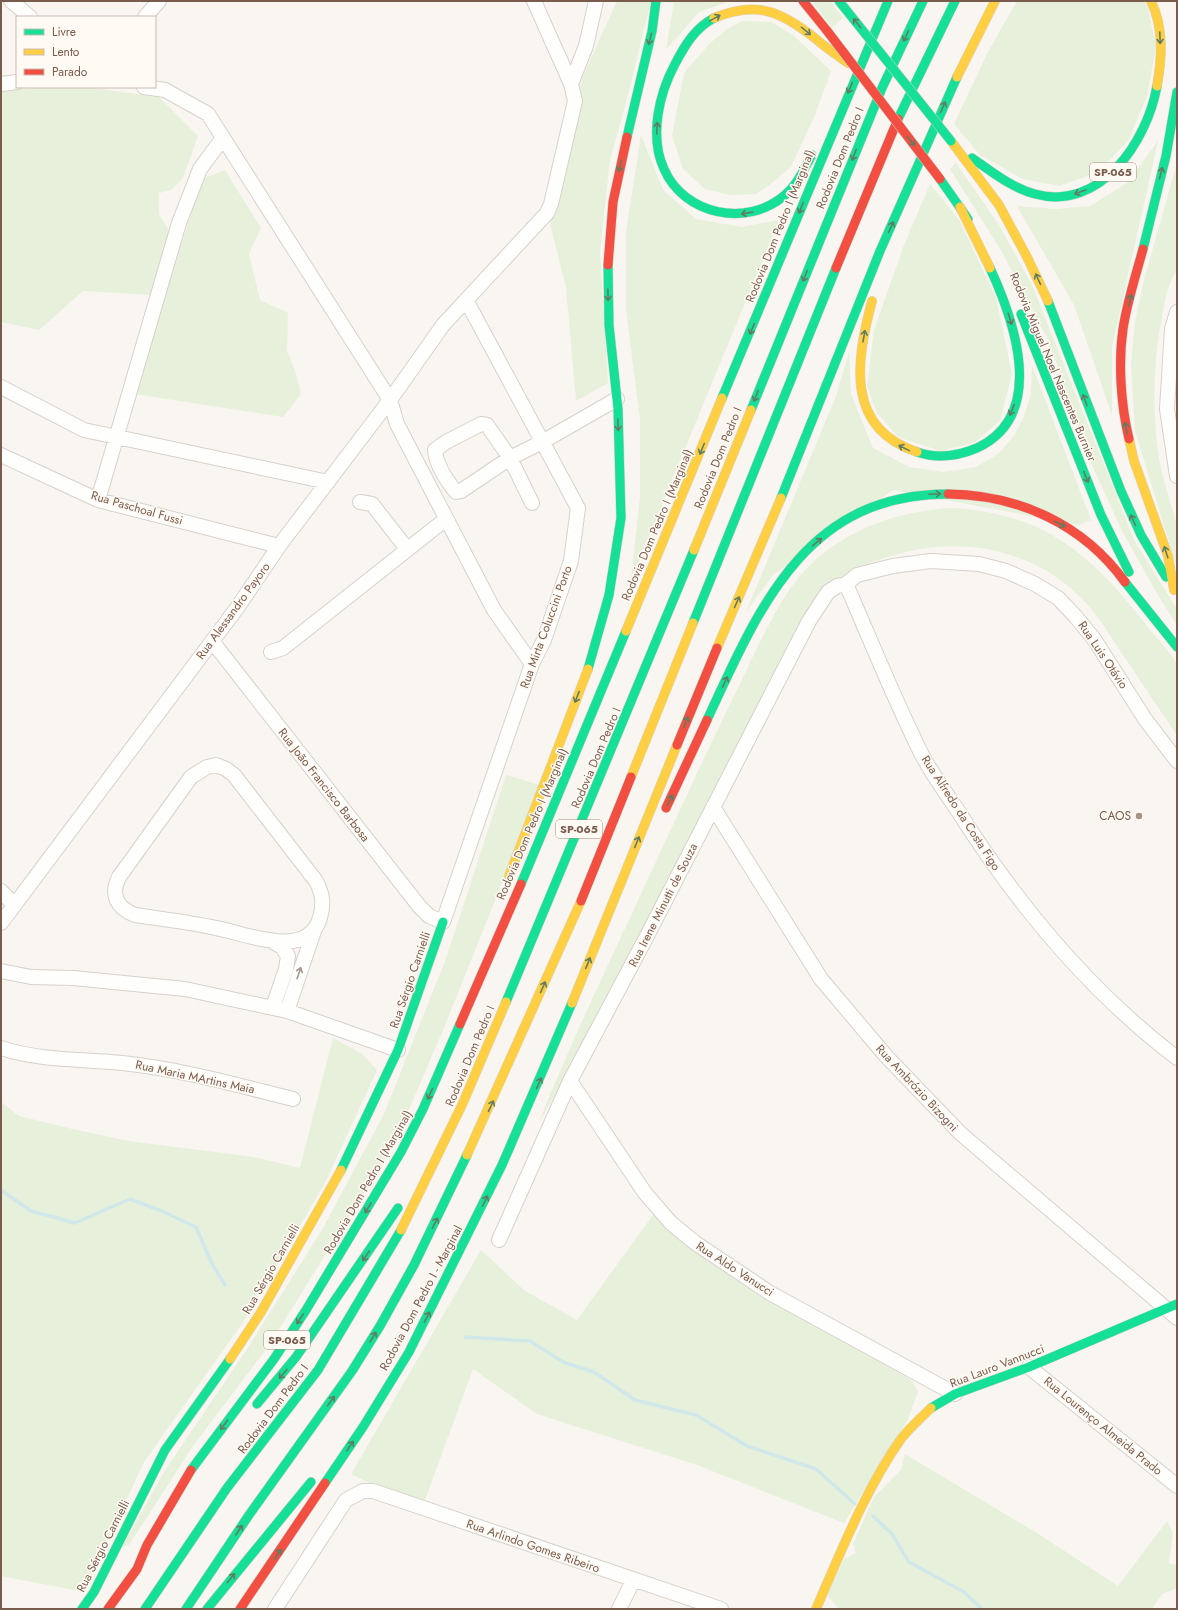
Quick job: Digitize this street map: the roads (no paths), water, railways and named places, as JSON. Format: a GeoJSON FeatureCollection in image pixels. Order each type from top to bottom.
{"type":"FeatureCollection","features":[{"type":"Feature","properties":{"kind":"main road"},"geometry":{"type":"LineString","coordinates":[[507,883],[591,660],[609,595],[622,518],[617,399],[609,325],[608,266],[613,202],[620,162],[652,31],[656,1]]}},
{"type":"Feature","properties":{"kind":"main road","name":"Rodovia Miguel Noel Nascentes Burnier"},"geometry":{"type":"LineString","coordinates":[[803,1],[940,179],[960,207],[1009,288]]}},
{"type":"Feature","properties":{"kind":"main road","name":"Rodovia Miguel Noel Nascentes Burnier"},"geometry":{"type":"LineString","coordinates":[[839,1],[951,141],[988,190],[1020,243],[1038,280],[1074,366],[1119,490],[1139,534],[1176,592]]}},
{"type":"Feature","properties":{"kind":"main road","name":"Rodovia Dom Pedro I (Marginal)"},"geometry":{"type":"LineString","coordinates":[[108,1609],[137,1569],[147,1545],[186,1477],[274,1359],[322,1284],[401,1152],[446,1059],[484,966],[536,849],[887,1]]}},
{"type":"Feature","properties":{"kind":"main road","name":"Rodovia Dom Pedro I"},"geometry":{"type":"LineString","coordinates":[[145,1609],[227,1488],[318,1370],[391,1249],[437,1159],[462,1105],[647,666],[882,88],[923,1]]}},
{"type":"Feature","properties":{"kind":"main road","name":"SP-065"},"geometry":{"type":"LineString","coordinates":[[186,1609],[249,1515],[352,1371],[380,1326],[414,1265],[452,1188],[572,923],[852,226],[903,106],[955,1]]}},
{"type":"Feature","properties":{"kind":"main road"},"geometry":{"type":"LineString","coordinates":[[547,1064],[692,708],[768,531],[880,251],[944,103],[995,1]]}},
{"type":"Feature","properties":{"kind":"main road"},"geometry":{"type":"LineString","coordinates":[[984,25],[1004,1]]}},
{"type":"Feature","properties":{"kind":"main road","name":"SP-065"},"geometry":{"type":"LineString","coordinates":[[951,141],[970,157],[1021,191],[1044,196],[1059,197],[1078,194],[1100,183],[1132,152],[1144,130],[1157,90],[1161,63],[1160,31],[1151,1]]}},
{"type":"Feature","properties":{"kind":"main road"},"geometry":{"type":"LineString","coordinates":[[838,117],[786,194],[768,207],[747,214],[728,214],[704,209],[687,199],[672,186],[657,148],[656,127],[659,108],[665,86],[675,63],[700,27],[719,15],[738,9],[758,7],[774,10],[791,19],[854,68]]}},
{"type":"Feature","properties":{"kind":"main road"},"geometry":{"type":"LineString","coordinates":[[1176,592],[1168,556],[1134,461],[1124,420],[1121,360],[1123,329],[1166,156],[1177,92]]}},
{"type":"Feature","properties":{"kind":"main road"},"geometry":{"type":"LineString","coordinates":[[880,251],[882,270],[866,322],[860,356],[860,383],[864,403],[870,417],[887,438],[912,452],[933,457],[951,456],[974,451],[991,440],[1004,427],[1013,409],[1019,390],[1020,372],[1016,338],[1003,297],[960,207]]}},
{"type":"Feature","properties":{"kind":"main road","name":"Rodovia Miguel Noel Nascentes Burnier"},"geometry":{"type":"LineString","coordinates":[[1017,306],[1101,515],[1121,558],[1177,647]]}},
{"type":"Feature","properties":{"kind":"main road"},"geometry":{"type":"LineString","coordinates":[[661,820],[746,637],[768,599],[788,569],[818,540],[840,525],[863,512],[897,499],[932,494],[971,494],[1035,511],[1072,530],[1098,550],[1111,564],[1177,647]]}},
{"type":"Feature","properties":{"kind":"main road"},"geometry":{"type":"LineString","coordinates":[[484,966],[501,906]]}},
{"type":"Feature","properties":{"kind":"main road","name":"Rua Sérgio Carnielli"},"geometry":{"type":"LineString","coordinates":[[82,1609],[94,1592],[165,1450],[220,1374],[261,1312],[334,1184],[398,1050],[443,922]]}},
{"type":"Feature","properties":{"kind":"main road"},"geometry":{"type":"LineString","coordinates":[[547,1064],[598,965]]}},
{"type":"Feature","properties":{"kind":"main road","name":"Rodovia Dom Pedro I - Marginal"},"geometry":{"type":"LineString","coordinates":[[240,1609],[363,1427],[409,1352],[502,1165],[547,1064]]}},
{"type":"Feature","properties":{"kind":"main road"},"geometry":{"type":"LineString","coordinates":[[412,1185],[462,1105]]}},
{"type":"Feature","properties":{"kind":"main road"},"geometry":{"type":"LineString","coordinates":[[251,1412],[296,1357],[404,1198]]}},
{"type":"Feature","properties":{"kind":"main road","name":"Rua Lauro Vannucci"},"geometry":{"type":"LineString","coordinates":[[816,1609],[850,1533],[886,1462],[902,1438],[932,1407],[955,1394],[1029,1367],[1171,1307]]}},
{"type":"Feature","properties":{"kind":"main road"},"geometry":{"type":"LineString","coordinates":[[332,1457],[409,1352]]}},
{"type":"Feature","properties":{"kind":"main road"},"geometry":{"type":"LineString","coordinates":[[207,1609],[317,1475]]}},
{"type":"Feature","properties":{"kind":"main road"},"geometry":{"type":"LineString","coordinates":[[137,1569],[182,1504]]}},
{"type":"Feature","properties":{"kind":"street"},"geometry":{"type":"LineString","coordinates":[[11,1],[29,16]]}},
{"type":"Feature","properties":{"kind":"street"},"geometry":{"type":"LineString","coordinates":[[146,16],[159,1]]}},
{"type":"Feature","properties":{"kind":"street"},"geometry":{"type":"LineString","coordinates":[[534,1],[571,84]]}},
{"type":"Feature","properties":{"kind":"street"},"geometry":{"type":"LineString","coordinates":[[571,84],[586,46],[596,1]]}},
{"type":"Feature","properties":{"kind":"street"},"geometry":{"type":"LineString","coordinates":[[1,84],[16,82]]}},
{"type":"Feature","properties":{"kind":"street","name":"Rua Alessandro Payoro"},"geometry":{"type":"LineString","coordinates":[[1,923],[212,641],[279,546],[390,400],[443,325],[549,209],[574,109],[575,101],[571,84]]}},
{"type":"Feature","properties":{"kind":"street"},"geometry":{"type":"LineString","coordinates":[[151,88],[165,90],[208,114],[390,400],[397,424],[494,610],[532,664]]}},
{"type":"Feature","properties":{"kind":"street"},"geometry":{"type":"LineString","coordinates":[[98,500],[179,223],[200,169],[223,138]]}},
{"type":"Feature","properties":{"kind":"street","name":"Rua Mirta Coluccini Porto"},"geometry":{"type":"LineString","coordinates":[[443,922],[532,664],[544,640],[571,560],[578,508],[466,300]]}},
{"type":"Feature","properties":{"kind":"street"},"geometry":{"type":"LineString","coordinates":[[1177,312],[1172,328],[1167,409],[1176,457],[1177,476]]}},
{"type":"Feature","properties":{"kind":"street"},"geometry":{"type":"LineString","coordinates":[[1,387],[84,430],[328,482]]}},
{"type":"Feature","properties":{"kind":"street"},"geometry":{"type":"LineString","coordinates":[[532,503],[510,458],[487,425],[481,424],[446,442],[435,450],[436,456],[449,484],[456,492],[461,491],[510,458],[542,442],[617,399]]}},
{"type":"Feature","properties":{"kind":"street","name":"Rua Paschoal Fussi"},"geometry":{"type":"LineString","coordinates":[[1,455],[98,500],[279,546]]}},
{"type":"Feature","properties":{"kind":"street"},"geometry":{"type":"LineString","coordinates":[[360,502],[372,504],[407,549]]}},
{"type":"Feature","properties":{"kind":"street"},"geometry":{"type":"LineString","coordinates":[[271,652],[283,648],[446,519]]}},
{"type":"Feature","properties":{"kind":"street","name":"Rua Luis Otávio"},"geometry":{"type":"LineString","coordinates":[[846,584],[857,575],[893,566],[931,561],[979,564],[1006,571],[1035,584],[1058,598],[1094,639],[1145,719],[1177,761]]}},
{"type":"Feature","properties":{"kind":"street","name":"Rua Irene Minutti de Souza"},"geometry":{"type":"LineString","coordinates":[[498,1240],[570,1081],[647,936],[809,621],[828,592],[837,586],[846,584]]}},
{"type":"Feature","properties":{"kind":"street","name":"Rua Alfredo da Costa Figo"},"geometry":{"type":"LineString","coordinates":[[846,584],[923,756],[984,851],[1046,931],[1085,977],[1157,1043],[1177,1058]]}},
{"type":"Feature","properties":{"kind":"street","name":"Rua João Francisco Barbosa"},"geometry":{"type":"LineString","coordinates":[[212,641],[419,906],[429,916],[443,922]]}},
{"type":"Feature","properties":{"kind":"street"},"geometry":{"type":"LineString","coordinates":[[273,1007],[286,969],[288,956],[282,946],[273,942],[216,928],[135,915],[120,907],[116,900],[114,892],[119,877],[191,777],[207,767],[216,765],[226,769],[234,775],[316,881],[322,893],[323,907],[287,1011]]}},
{"type":"Feature","properties":{"kind":"street","name":"Rua Ambrózio Bizogni"},"geometry":{"type":"LineString","coordinates":[[713,807],[821,979],[886,1056],[960,1133],[1171,1307],[1177,1318]]}},
{"type":"Feature","properties":{"kind":"street"},"geometry":{"type":"LineString","coordinates":[[1,891],[14,905]]}},
{"type":"Feature","properties":{"kind":"street"},"geometry":{"type":"LineString","coordinates":[[273,942],[288,942],[300,939],[315,928]]}},
{"type":"Feature","properties":{"kind":"street"},"geometry":{"type":"LineString","coordinates":[[1,971],[31,977],[73,978],[185,989],[287,1011],[398,1050]]}},
{"type":"Feature","properties":{"kind":"street","name":"Rua Maria MArtins Maia"},"geometry":{"type":"LineString","coordinates":[[1,1048],[44,1058],[123,1063],[175,1071],[293,1099]]}},
{"type":"Feature","properties":{"kind":"street","name":"Rua Aldo Vanucci"},"geometry":{"type":"LineString","coordinates":[[570,1081],[645,1193],[671,1224],[694,1242],[770,1293],[955,1394]]}},
{"type":"Feature","properties":{"kind":"street","name":"Rua Lourenço Almeida Prado"},"geometry":{"type":"LineString","coordinates":[[1029,1367],[1177,1486]]}},
{"type":"Feature","properties":{"kind":"street","name":"Rua Arlindo Gomes Ribeiro"},"geometry":{"type":"LineString","coordinates":[[275,1609],[346,1500],[363,1491],[373,1491],[633,1581],[721,1609]]}},
{"type":"Feature","properties":{"kind":"street"},"geometry":{"type":"LineString","coordinates":[[619,1609],[633,1581]]}},
{"type":"Feature","properties":{"kind":"waterway"},"geometry":{"type":"LineString","coordinates":[[1,1190],[31,1211],[75,1223],[130,1199],[164,1212],[196,1227],[212,1264],[225,1285]]}},
{"type":"Feature","properties":{"kind":"waterway"},"geometry":{"type":"LineString","coordinates":[[465,1337],[530,1341],[563,1362],[594,1372],[635,1400],[696,1415],[747,1446],[816,1469],[855,1504]]}},
{"type":"Feature","properties":{"kind":"waterway"},"geometry":{"type":"LineString","coordinates":[[873,1516],[892,1534],[909,1562],[964,1592],[982,1609]]}},
{"type":"Feature","properties":{"kind":"place","name":"CAOS"},"geometry":{"type":"Point","coordinates":[1139,816]}}]}
